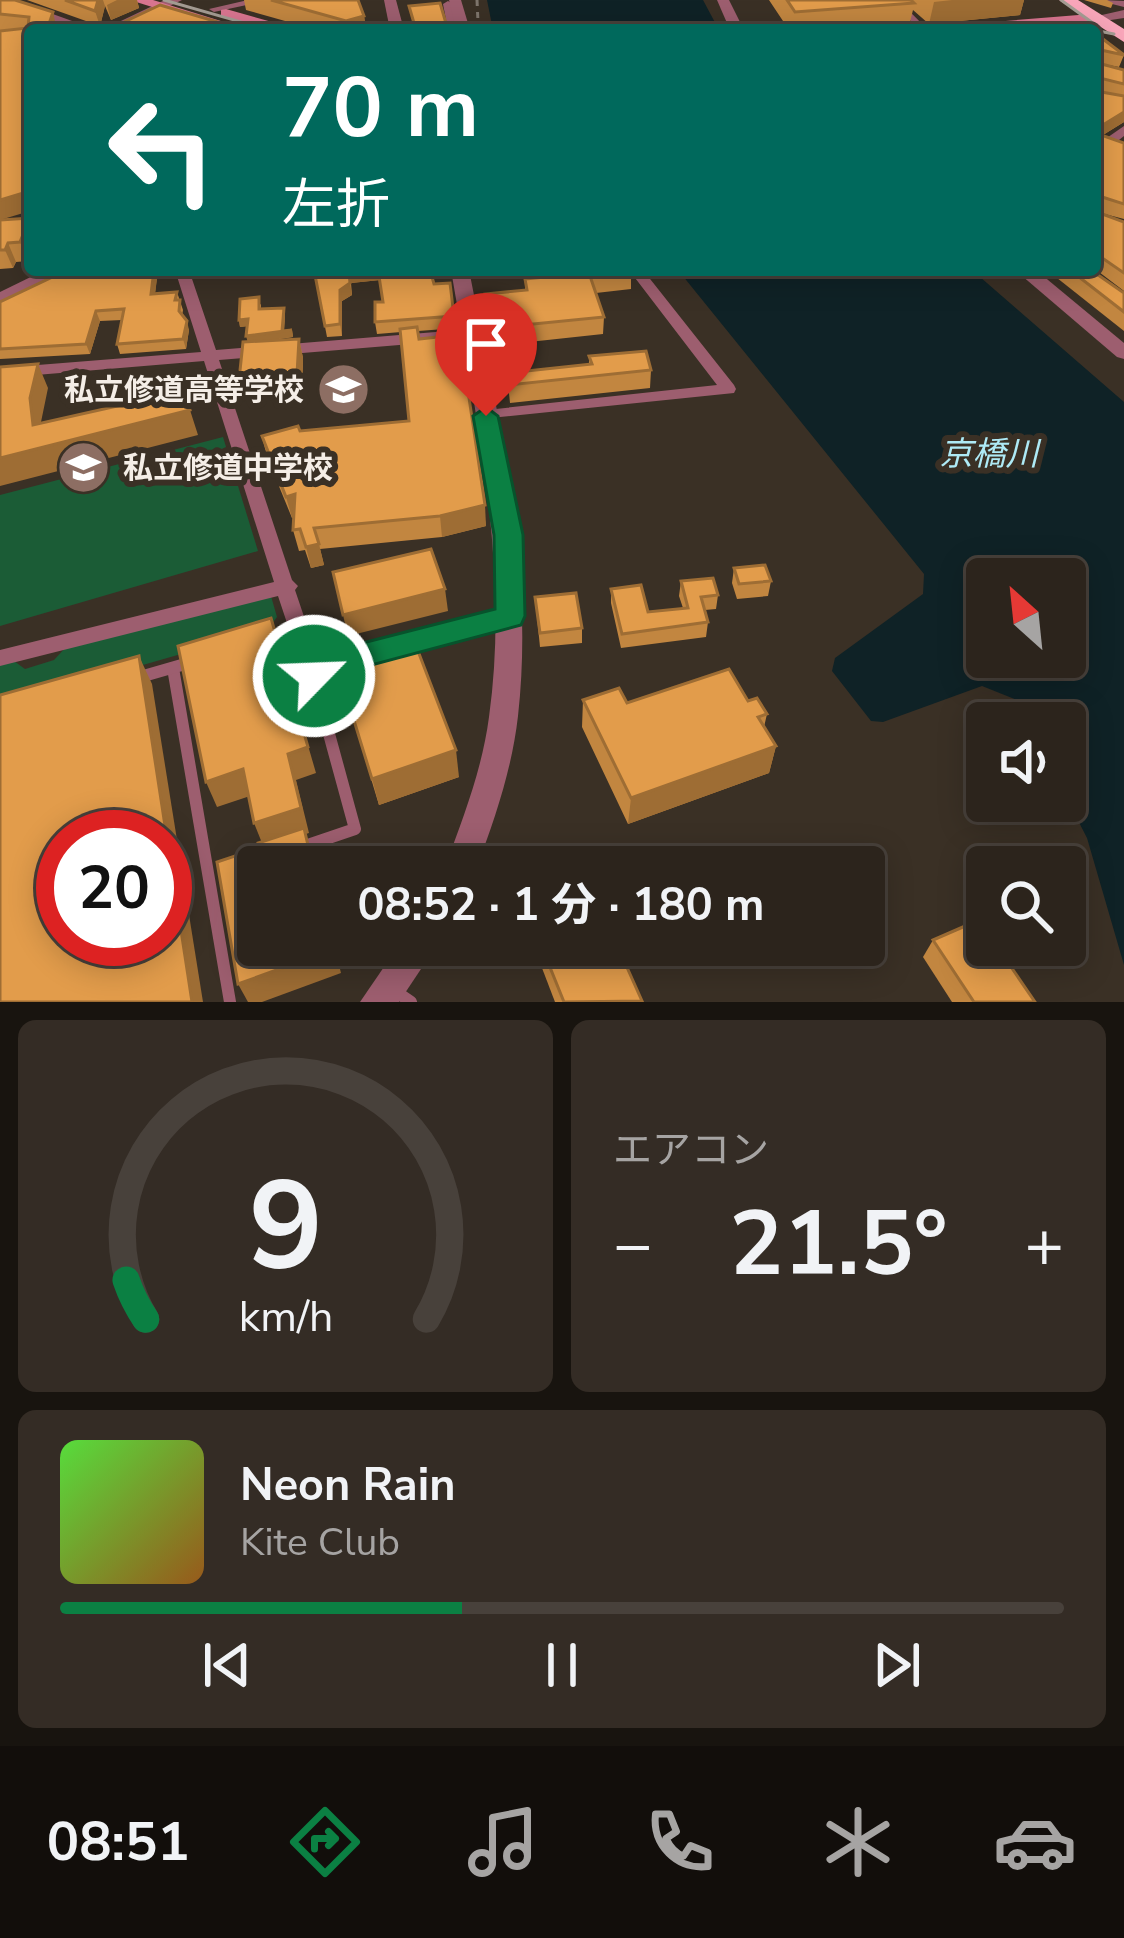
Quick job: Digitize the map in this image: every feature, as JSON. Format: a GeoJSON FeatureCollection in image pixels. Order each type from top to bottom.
{"type":"FeatureCollection","features":[{"type":"Feature","properties":{"kind":"highway"},"geometry":{"type":"LineString","coordinates":[[1048,0],[1088,24]]}},
{"type":"Feature","properties":{"kind":"highway"},"geometry":{"type":"LineString","coordinates":[[1067,0],[1089,24]]}},
{"type":"Feature","properties":{"kind":"main road"},"geometry":{"type":"LineString","coordinates":[[137,0],[214,9],[265,24]]}},
{"type":"Feature","properties":{"kind":"main road"},"geometry":{"type":"LineString","coordinates":[[173,2],[227,24]]}},
{"type":"Feature","properties":{"kind":"street"},"geometry":{"type":"LineString","coordinates":[[214,9],[265,0]]}},
{"type":"Feature","properties":{"kind":"street"},"geometry":{"type":"LineString","coordinates":[[1107,0],[1124,4]]}},
{"type":"Feature","properties":{"kind":"street"},"geometry":{"type":"LineString","coordinates":[[123,24],[173,2]]}},
{"type":"Feature","properties":{"kind":"street"},"geometry":{"type":"LineString","coordinates":[[425,6],[453,2]]}},
{"type":"Feature","properties":{"kind":"street"},"geometry":{"type":"LineString","coordinates":[[4,3],[58,24]]}},
{"type":"Feature","properties":{"kind":"street"},"geometry":{"type":"LineString","coordinates":[[1119,149],[1106,145],[1124,130]]}},
{"type":"Feature","properties":{"kind":"street"},"geometry":{"type":"LineString","coordinates":[[0,300],[48,276]]}},
{"type":"Feature","properties":{"kind":"street"},"geometry":{"type":"LineString","coordinates":[[184,276],[311,668],[510,616]]}},
{"type":"Feature","properties":{"kind":"street"},"geometry":{"type":"LineString","coordinates":[[461,276],[508,535],[510,616],[509,698],[500,747],[467,846]]}},
{"type":"Feature","properties":{"kind":"street"},"geometry":{"type":"LineString","coordinates":[[486,416],[728,389],[641,276]]}},
{"type":"Feature","properties":{"kind":"street"},"geometry":{"type":"LineString","coordinates":[[1031,276],[1124,353]]}},
{"type":"Feature","properties":{"kind":"street"},"geometry":{"type":"LineString","coordinates":[[0,373],[472,334]]}},
{"type":"Feature","properties":{"kind":"street"},"geometry":{"type":"LineString","coordinates":[[0,658],[287,586]]}},
{"type":"Feature","properties":{"kind":"street"},"geometry":{"type":"LineString","coordinates":[[393,997],[408,966]]}},
{"type":"Feature","properties":{"kind":"lane"},"geometry":{"type":"LineString","coordinates":[[894,0],[918,24]]}},
{"type":"Feature","properties":{"kind":"lane"},"geometry":{"type":"LineString","coordinates":[[241,647],[301,629]]}},
{"type":"Feature","properties":{"kind":"lane"},"geometry":{"type":"LineString","coordinates":[[130,680],[218,654]]}},
{"type":"Feature","properties":{"kind":"lane"},"geometry":{"type":"LineString","coordinates":[[173,668],[230,1002]]}},
{"type":"Feature","properties":{"kind":"lane"},"geometry":{"type":"LineString","coordinates":[[305,846],[355,830],[311,668]]}},
{"type":"Feature","properties":{"kind":"lane"},"geometry":{"type":"LineString","coordinates":[[208,878],[229,871]]}},
{"type":"Feature","properties":{"kind":"green space"},"geometry":{"type":"Polygon","coordinates":[[[223,437],[258,551],[0,626],[0,495],[223,437]]]}},
{"type":"Feature","properties":{"kind":"green space"},"geometry":{"type":"Polygon","coordinates":[[[271,596],[277,617],[268,629],[0,706],[0,665],[14,661],[25,669],[54,660],[67,646],[271,596]]]}},
{"type":"Feature","properties":{"kind":"water"},"geometry":{"type":"Polygon","coordinates":[[[487,0],[703,0],[716,24],[492,24],[487,0]]]}},
{"type":"Feature","properties":{"kind":"water","name":"京橋川"},"geometry":{"type":"Polygon","coordinates":[[[683,276],[979,276],[1124,402],[1124,965],[1079,822],[1086,822],[1086,702],[1018,702],[982,686],[883,722],[871,721],[832,671],[835,658],[923,594],[924,574],[683,276]]]}},
{"type":"Feature","properties":{"kind":"building"},"geometry":{"type":"Polygon","coordinates":[[[0,0],[53,12],[49,24],[28,24],[29,17],[0,14],[0,0]]]}},
{"type":"Feature","properties":{"kind":"building"},"geometry":{"type":"Polygon","coordinates":[[[65,0],[98,0],[95,11],[65,0]]]}},
{"type":"Feature","properties":{"kind":"building"},"geometry":{"type":"Polygon","coordinates":[[[271,0],[358,0],[364,16],[346,21],[271,0]]]}},
{"type":"Feature","properties":{"kind":"building"},"geometry":{"type":"Polygon","coordinates":[[[787,0],[911,0],[914,3],[795,12],[787,0]]]}},
{"type":"Feature","properties":{"kind":"building"},"geometry":{"type":"Polygon","coordinates":[[[440,3],[446,24],[414,24],[409,6],[440,3]]]}},
{"type":"Feature","properties":{"kind":"building"},"geometry":{"type":"Polygon","coordinates":[[[160,5],[225,24],[120,24],[160,5]]]}},
{"type":"Feature","properties":{"kind":"building"},"geometry":{"type":"Polygon","coordinates":[[[24,28],[24,193],[0,200],[0,31],[24,28]]]}},
{"type":"Feature","properties":{"kind":"building"},"geometry":{"type":"Polygon","coordinates":[[[1101,38],[1124,55],[1101,50],[1101,38]]]}},
{"type":"Feature","properties":{"kind":"building"},"geometry":{"type":"Polygon","coordinates":[[[1101,64],[1124,70],[1124,84],[1101,78],[1101,64]]]}},
{"type":"Feature","properties":{"kind":"building"},"geometry":{"type":"Polygon","coordinates":[[[1101,92],[1124,96],[1124,112],[1103,125],[1101,135],[1101,92]]]}},
{"type":"Feature","properties":{"kind":"building"},"geometry":{"type":"Polygon","coordinates":[[[1101,135],[1124,143],[1124,204],[1102,197],[1101,135]]]}},
{"type":"Feature","properties":{"kind":"building"},"geometry":{"type":"Polygon","coordinates":[[[1101,213],[1124,222],[1124,273],[1101,257],[1101,213]]]}},
{"type":"Feature","properties":{"kind":"building"},"geometry":{"type":"Polygon","coordinates":[[[24,218],[20,242],[8,243],[5,250],[0,250],[0,220],[24,218]]]}},
{"type":"Feature","properties":{"kind":"building"},"geometry":{"type":"Polygon","coordinates":[[[55,276],[153,276],[151,294],[177,292],[175,300],[180,300],[179,311],[187,321],[183,339],[117,344],[124,309],[96,311],[86,344],[0,349],[0,302],[55,276]]]}},
{"type":"Feature","properties":{"kind":"building"},"geometry":{"type":"Polygon","coordinates":[[[315,276],[349,276],[350,283],[340,290],[340,324],[325,326],[315,276]]]}},
{"type":"Feature","properties":{"kind":"building"},"geometry":{"type":"Polygon","coordinates":[[[379,276],[432,276],[434,284],[450,283],[454,316],[375,322],[375,302],[383,302],[379,276]]]}},
{"type":"Feature","properties":{"kind":"building"},"geometry":{"type":"Polygon","coordinates":[[[590,276],[604,317],[492,328],[485,294],[527,290],[525,279],[590,276]]]}},
{"type":"Feature","properties":{"kind":"building"},"geometry":{"type":"Polygon","coordinates":[[[1078,276],[1100,276],[1124,293],[1124,312],[1078,276]]]}},
{"type":"Feature","properties":{"kind":"building"},"geometry":{"type":"Polygon","coordinates":[[[259,297],[259,309],[284,308],[282,331],[292,330],[246,336],[248,319],[239,320],[240,299],[259,297]]]}},
{"type":"Feature","properties":{"kind":"building"},"geometry":{"type":"Polygon","coordinates":[[[458,324],[485,505],[440,516],[314,528],[319,544],[306,547],[300,529],[293,530],[295,494],[286,497],[262,436],[298,426],[300,431],[409,421],[400,329],[417,327],[419,339],[447,336],[445,325],[458,324]]]}},
{"type":"Feature","properties":{"kind":"building"},"geometry":{"type":"Polygon","coordinates":[[[299,339],[297,374],[239,380],[243,342],[299,339]]]}},
{"type":"Feature","properties":{"kind":"building"},"geometry":{"type":"Polygon","coordinates":[[[646,351],[651,370],[509,385],[507,373],[592,364],[589,356],[646,351]]]}},
{"type":"Feature","properties":{"kind":"building"},"geometry":{"type":"Polygon","coordinates":[[[38,364],[30,398],[33,425],[184,391],[190,410],[0,458],[0,367],[38,364]]]}},
{"type":"Feature","properties":{"kind":"building"},"geometry":{"type":"Polygon","coordinates":[[[431,549],[445,589],[343,615],[333,572],[431,549]]]}},
{"type":"Feature","properties":{"kind":"building"},"geometry":{"type":"Polygon","coordinates":[[[765,565],[771,581],[739,584],[734,568],[765,565]]]}},
{"type":"Feature","properties":{"kind":"building"},"geometry":{"type":"Polygon","coordinates":[[[713,578],[718,595],[701,597],[708,622],[622,634],[611,589],[641,585],[648,612],[688,608],[681,581],[713,578]]]}},
{"type":"Feature","properties":{"kind":"building"},"geometry":{"type":"Polygon","coordinates":[[[576,593],[582,628],[540,633],[535,597],[576,593]]]}},
{"type":"Feature","properties":{"kind":"building"},"geometry":{"type":"Polygon","coordinates":[[[271,618],[308,747],[288,754],[301,808],[254,823],[243,769],[206,782],[178,646],[271,618]]]}},
{"type":"Feature","properties":{"kind":"building"},"geometry":{"type":"Polygon","coordinates":[[[413,638],[456,750],[372,779],[336,662],[413,638]]]}},
{"type":"Feature","properties":{"kind":"building"},"geometry":{"type":"Polygon","coordinates":[[[139,656],[163,810],[36,810],[36,966],[186,966],[192,1002],[0,1002],[0,695],[139,656]]]}},
{"type":"Feature","properties":{"kind":"building"},"geometry":{"type":"Polygon","coordinates":[[[729,669],[748,701],[757,698],[767,714],[758,717],[776,746],[631,798],[583,700],[619,688],[627,703],[729,669]]]}},
{"type":"Feature","properties":{"kind":"building"},"geometry":{"type":"Polygon","coordinates":[[[304,828],[308,846],[259,846],[304,828]]]}},
{"type":"Feature","properties":{"kind":"building"},"geometry":{"type":"Polygon","coordinates":[[[237,855],[237,966],[288,966],[238,984],[217,862],[237,855]]]}},
{"type":"Feature","properties":{"kind":"building"},"geometry":{"type":"Polygon","coordinates":[[[966,926],[966,966],[1010,966],[1035,1002],[974,1002],[933,940],[966,926]]]}},
{"type":"Feature","properties":{"kind":"building"},"geometry":{"type":"Polygon","coordinates":[[[549,966],[626,966],[642,1001],[564,1002],[549,966]]]}},
{"type":"Feature","properties":{"kind":"tram line"},"geometry":{"type":"LineString","coordinates":[[164,0],[248,24]]}},
{"type":"Feature","properties":{"kind":"tram line"},"geometry":{"type":"LineString","coordinates":[[1061,0],[1094,24]]}},
{"type":"Feature","properties":{"kind":"tram line"},"geometry":{"type":"LineString","coordinates":[[1101,31],[1114,34]]}},
{"type":"Feature","properties":{"kind":"place","name":"私立修道高等学校"},"geometry":{"type":"Point","coordinates":[343,390]}},
{"type":"Feature","properties":{"kind":"place","name":"私立修道中学校"},"geometry":{"type":"Point","coordinates":[84,468]}},
{"type":"Feature","properties":{"kind":"route"},"geometry":{"type":"LineString","coordinates":[[314,676],[311,668],[510,616],[508,535],[486,416]]}}]}
